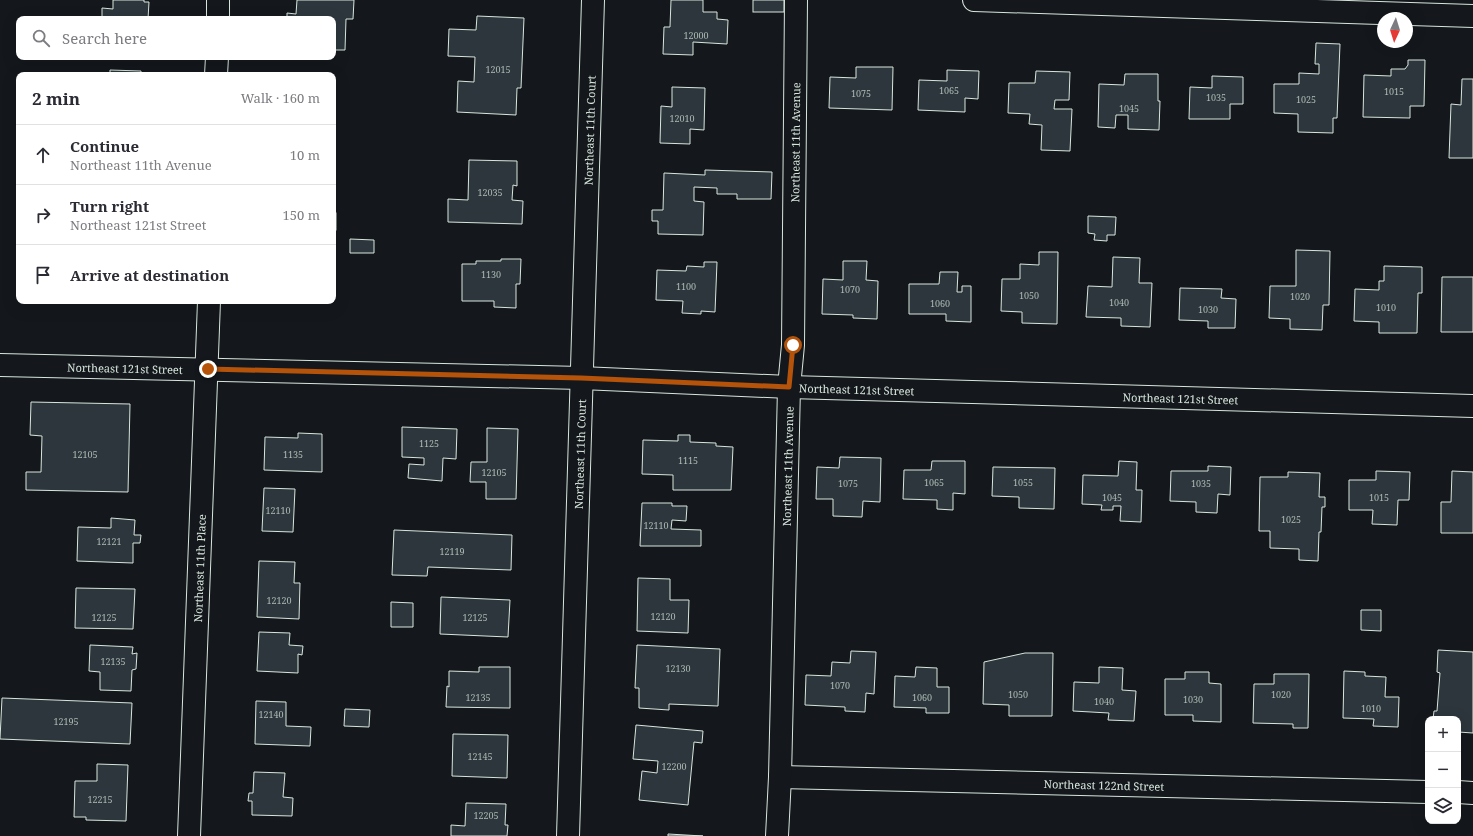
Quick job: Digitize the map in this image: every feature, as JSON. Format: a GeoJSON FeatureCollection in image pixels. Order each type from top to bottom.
{"type":"FeatureCollection","features":[{"type":"Feature","properties":{"kind":"street"},"geometry":{"type":"LineString","coordinates":[[218,0],[218,16]]}},
{"type":"Feature","properties":{"kind":"street","name":"Northeast 11th Court"},"geometry":{"type":"LineString","coordinates":[[568,836],[593,0]]}},
{"type":"Feature","properties":{"kind":"street","name":"Northeast 11th Avenue"},"geometry":{"type":"LineString","coordinates":[[777,836],[780,777],[789,387],[793,345],[796,0]]}},
{"type":"Feature","properties":{"kind":"street"},"geometry":{"type":"LineString","coordinates":[[974,0],[1473,16]]}},
{"type":"Feature","properties":{"kind":"street"},"geometry":{"type":"LineString","coordinates":[[216,60],[216,72]]}},
{"type":"Feature","properties":{"kind":"street","name":"Northeast 11th Place"},"geometry":{"type":"LineString","coordinates":[[189,836],[208,369],[209,304]]}},
{"type":"Feature","properties":{"kind":"street","name":"Northeast 121st Street"},"geometry":{"type":"LineString","coordinates":[[0,365],[581,378],[789,387],[1473,406]]}},
{"type":"Feature","properties":{"kind":"street","name":"Northeast 122nd Street"},"geometry":{"type":"LineString","coordinates":[[780,777],[1425,792]]}},
{"type":"Feature","properties":{"kind":"street"},"geometry":{"type":"LineString","coordinates":[[1461,792],[1473,793]]}},
{"type":"Feature","properties":{"kind":"building"},"geometry":{"type":"Polygon","coordinates":[[[113,0],[144,0],[144,2],[149,2],[148,16],[102,16],[102,8],[113,9],[113,0]]]}},
{"type":"Feature","properties":{"kind":"building"},"geometry":{"type":"Polygon","coordinates":[[[297,0],[354,0],[353,19],[346,19],[345,50],[336,50],[336,16],[287,16],[287,13],[296,14],[297,0]]]}},
{"type":"Feature","properties":{"kind":"building"},"geometry":{"type":"Polygon","coordinates":[[[671,0],[703,0],[703,12],[717,12],[717,19],[728,20],[727,44],[693,42],[693,55],[663,54],[664,27],[670,27],[671,0]]]}},
{"type":"Feature","properties":{"kind":"building"},"geometry":{"type":"Polygon","coordinates":[[[753,0],[784,0],[784,12],[753,12],[753,0]]]}},
{"type":"Feature","properties":{"kind":"building"},"geometry":{"type":"Polygon","coordinates":[[[477,16],[524,18],[521,88],[517,88],[516,115],[457,112],[458,81],[474,82],[475,57],[448,56],[449,29],[476,30],[477,16]]]}},
{"type":"Feature","properties":{"kind":"building"},"geometry":{"type":"Polygon","coordinates":[[[1316,43],[1340,44],[1337,118],[1333,118],[1333,133],[1298,132],[1298,114],[1274,113],[1274,84],[1299,84],[1299,73],[1319,74],[1319,64],[1315,64],[1316,43]]]}},
{"type":"Feature","properties":{"kind":"building"},"geometry":{"type":"Polygon","coordinates":[[[1408,60],[1425,60],[1424,106],[1410,106],[1410,118],[1363,117],[1364,75],[1391,76],[1391,69],[1405,69],[1408,65],[1408,60]]]}},
{"type":"Feature","properties":{"kind":"building"},"geometry":{"type":"Polygon","coordinates":[[[856,67],[893,67],[892,110],[829,108],[830,77],[856,78],[856,67]]]}},
{"type":"Feature","properties":{"kind":"building"},"geometry":{"type":"Polygon","coordinates":[[[110,70],[141,71],[141,72],[110,72],[110,70]]]}},
{"type":"Feature","properties":{"kind":"building"},"geometry":{"type":"Polygon","coordinates":[[[947,70],[979,71],[978,99],[965,98],[965,112],[918,110],[919,80],[947,81],[947,70]]]}},
{"type":"Feature","properties":{"kind":"building"},"geometry":{"type":"Polygon","coordinates":[[[1036,71],[1070,72],[1069,100],[1055,100],[1054,109],[1072,109],[1070,151],[1041,150],[1042,125],[1029,124],[1030,114],[1008,113],[1009,83],[1035,83],[1036,71]]]}},
{"type":"Feature","properties":{"kind":"building"},"geometry":{"type":"Polygon","coordinates":[[[1125,74],[1158,74],[1158,101],[1160,101],[1159,130],[1128,129],[1128,115],[1116,115],[1115,128],[1098,127],[1099,84],[1124,85],[1125,74]]]}},
{"type":"Feature","properties":{"kind":"building"},"geometry":{"type":"Polygon","coordinates":[[[1212,76],[1243,77],[1243,104],[1230,104],[1230,119],[1189,119],[1190,87],[1212,88],[1212,76]]]}},
{"type":"Feature","properties":{"kind":"building"},"geometry":{"type":"Polygon","coordinates":[[[1462,79],[1473,79],[1473,158],[1449,158],[1451,104],[1461,105],[1462,79]]]}},
{"type":"Feature","properties":{"kind":"building"},"geometry":{"type":"Polygon","coordinates":[[[672,87],[705,88],[704,130],[690,129],[690,144],[660,143],[661,106],[672,107],[672,87]]]}},
{"type":"Feature","properties":{"kind":"building"},"geometry":{"type":"Polygon","coordinates":[[[469,160],[517,161],[517,186],[513,185],[512,200],[523,201],[522,224],[448,222],[448,199],[468,200],[469,160]]]}},
{"type":"Feature","properties":{"kind":"building"},"geometry":{"type":"Polygon","coordinates":[[[705,170],[772,172],[771,199],[737,199],[737,194],[717,194],[717,188],[694,187],[694,201],[704,202],[703,235],[658,234],[658,221],[652,221],[652,210],[663,210],[664,173],[705,175],[705,170]]]}},
{"type":"Feature","properties":{"kind":"building"},"geometry":{"type":"Polygon","coordinates":[[[1088,216],[1116,217],[1115,235],[1107,235],[1107,241],[1094,240],[1095,234],[1088,233],[1088,216]]]}},
{"type":"Feature","properties":{"kind":"building"},"geometry":{"type":"Polygon","coordinates":[[[350,239],[374,240],[374,253],[350,253],[350,239]]]}},
{"type":"Feature","properties":{"kind":"building"},"geometry":{"type":"Polygon","coordinates":[[[1296,250],[1330,251],[1329,305],[1323,305],[1322,330],[1290,329],[1290,319],[1269,318],[1270,286],[1296,286],[1296,250]]]}},
{"type":"Feature","properties":{"kind":"building"},"geometry":{"type":"Polygon","coordinates":[[[1039,252],[1058,252],[1057,324],[1022,323],[1022,312],[1001,311],[1002,279],[1020,279],[1020,264],[1039,265],[1039,252]]]}},
{"type":"Feature","properties":{"kind":"building"},"geometry":{"type":"Polygon","coordinates":[[[1113,257],[1140,258],[1139,283],[1152,283],[1150,327],[1121,326],[1121,318],[1086,317],[1088,286],[1112,287],[1113,257]]]}},
{"type":"Feature","properties":{"kind":"building"},"geometry":{"type":"Polygon","coordinates":[[[501,259],[521,259],[520,284],[516,284],[516,308],[494,307],[494,301],[462,301],[462,264],[476,264],[476,261],[501,261],[501,259]]]}},
{"type":"Feature","properties":{"kind":"building"},"geometry":{"type":"Polygon","coordinates":[[[843,261],[867,261],[866,280],[878,281],[877,319],[853,318],[853,315],[822,314],[823,279],[843,280],[843,261]]]}},
{"type":"Feature","properties":{"kind":"building"},"geometry":{"type":"Polygon","coordinates":[[[704,262],[717,262],[715,312],[701,311],[701,314],[682,313],[683,301],[656,300],[657,270],[686,271],[687,266],[704,267],[704,262]]]}},
{"type":"Feature","properties":{"kind":"building"},"geometry":{"type":"Polygon","coordinates":[[[1384,266],[1422,267],[1422,293],[1418,293],[1417,333],[1379,333],[1379,322],[1354,321],[1355,289],[1379,290],[1379,281],[1384,281],[1384,266]]]}},
{"type":"Feature","properties":{"kind":"building"},"geometry":{"type":"Polygon","coordinates":[[[940,272],[958,272],[957,292],[962,292],[962,286],[971,286],[971,322],[946,321],[946,314],[909,314],[909,284],[939,284],[940,272]]]}},
{"type":"Feature","properties":{"kind":"building"},"geometry":{"type":"Polygon","coordinates":[[[1442,277],[1473,277],[1473,332],[1441,332],[1442,277]]]}},
{"type":"Feature","properties":{"kind":"building"},"geometry":{"type":"Polygon","coordinates":[[[1180,288],[1222,289],[1221,298],[1236,299],[1235,328],[1208,328],[1208,321],[1179,320],[1180,288]]]}},
{"type":"Feature","properties":{"kind":"building"},"geometry":{"type":"Polygon","coordinates":[[[31,402],[130,404],[128,492],[26,490],[26,472],[41,472],[42,436],[30,435],[31,402]]]}},
{"type":"Feature","properties":{"kind":"building"},"geometry":{"type":"Polygon","coordinates":[[[402,427],[457,429],[456,459],[443,458],[442,481],[408,478],[409,464],[424,465],[424,458],[402,457],[402,427]]]}},
{"type":"Feature","properties":{"kind":"building"},"geometry":{"type":"Polygon","coordinates":[[[487,428],[518,429],[516,499],[486,499],[486,482],[470,482],[471,462],[487,462],[487,428]]]}},
{"type":"Feature","properties":{"kind":"building"},"geometry":{"type":"Polygon","coordinates":[[[298,433],[322,434],[322,472],[264,470],[265,437],[298,438],[298,433]]]}},
{"type":"Feature","properties":{"kind":"building"},"geometry":{"type":"Polygon","coordinates":[[[678,435],[690,435],[690,442],[716,443],[716,446],[733,447],[731,490],[673,490],[673,475],[642,474],[643,440],[678,441],[678,435]]]}},
{"type":"Feature","properties":{"kind":"building"},"geometry":{"type":"Polygon","coordinates":[[[840,457],[881,458],[880,502],[863,501],[862,517],[833,516],[833,499],[816,499],[817,467],[839,468],[840,457]]]}},
{"type":"Feature","properties":{"kind":"building"},"geometry":{"type":"Polygon","coordinates":[[[932,461],[965,461],[965,494],[953,493],[953,510],[937,509],[937,500],[903,499],[904,470],[931,470],[932,461]]]}},
{"type":"Feature","properties":{"kind":"building"},"geometry":{"type":"Polygon","coordinates":[[[1119,461],[1137,462],[1136,490],[1142,490],[1141,522],[1120,521],[1121,506],[1113,506],[1113,510],[1101,510],[1102,505],[1082,504],[1083,475],[1118,476],[1119,461]]]}},
{"type":"Feature","properties":{"kind":"building"},"geometry":{"type":"Polygon","coordinates":[[[1208,466],[1231,467],[1230,495],[1218,494],[1217,513],[1196,512],[1196,502],[1170,501],[1171,471],[1208,471],[1208,466]]]}},
{"type":"Feature","properties":{"kind":"building"},"geometry":{"type":"Polygon","coordinates":[[[993,467],[1055,468],[1054,509],[1019,508],[1019,497],[992,496],[993,467]]]}},
{"type":"Feature","properties":{"kind":"building"},"geometry":{"type":"Polygon","coordinates":[[[1376,471],[1410,472],[1409,500],[1398,500],[1397,525],[1372,524],[1373,510],[1349,510],[1349,480],[1376,480],[1376,471]]]}},
{"type":"Feature","properties":{"kind":"building"},"geometry":{"type":"Polygon","coordinates":[[[1452,471],[1473,472],[1473,533],[1441,533],[1441,502],[1451,502],[1452,471]]]}},
{"type":"Feature","properties":{"kind":"building"},"geometry":{"type":"Polygon","coordinates":[[[1288,472],[1320,473],[1319,497],[1325,497],[1325,507],[1322,507],[1318,561],[1299,560],[1299,549],[1270,548],[1270,531],[1259,531],[1260,477],[1288,477],[1288,472]]]}},
{"type":"Feature","properties":{"kind":"building"},"geometry":{"type":"Polygon","coordinates":[[[264,488],[295,489],[293,532],[262,531],[264,488]]]}},
{"type":"Feature","properties":{"kind":"building"},"geometry":{"type":"Polygon","coordinates":[[[642,503],[672,503],[672,506],[687,506],[686,521],[672,520],[671,529],[701,530],[701,546],[640,546],[642,503]]]}},
{"type":"Feature","properties":{"kind":"building"},"geometry":{"type":"Polygon","coordinates":[[[111,518],[135,520],[134,535],[141,535],[140,543],[133,543],[133,563],[77,561],[78,527],[111,528],[111,518]]]}},
{"type":"Feature","properties":{"kind":"building"},"geometry":{"type":"Polygon","coordinates":[[[394,530],[512,535],[511,570],[428,567],[427,576],[392,575],[394,530]]]}},
{"type":"Feature","properties":{"kind":"building"},"geometry":{"type":"Polygon","coordinates":[[[259,561],[295,562],[294,583],[300,583],[299,619],[257,617],[259,561]]]}},
{"type":"Feature","properties":{"kind":"building"},"geometry":{"type":"Polygon","coordinates":[[[638,578],[670,579],[670,600],[689,600],[688,633],[637,631],[638,578]]]}},
{"type":"Feature","properties":{"kind":"building"},"geometry":{"type":"Polygon","coordinates":[[[76,588],[135,589],[133,629],[75,628],[76,588]]]}},
{"type":"Feature","properties":{"kind":"building"},"geometry":{"type":"Polygon","coordinates":[[[441,597],[510,600],[508,637],[440,634],[441,597]]]}},
{"type":"Feature","properties":{"kind":"building"},"geometry":{"type":"Polygon","coordinates":[[[391,602],[413,603],[413,627],[391,627],[391,602]]]}},
{"type":"Feature","properties":{"kind":"building"},"geometry":{"type":"Polygon","coordinates":[[[1361,610],[1381,610],[1381,631],[1361,630],[1361,610]]]}},
{"type":"Feature","properties":{"kind":"building"},"geometry":{"type":"Polygon","coordinates":[[[259,632],[290,633],[289,645],[303,646],[302,655],[298,654],[298,673],[257,671],[259,632]]]}},
{"type":"Feature","properties":{"kind":"building"},"geometry":{"type":"Polygon","coordinates":[[[90,645],[133,647],[132,654],[137,653],[136,669],[132,670],[131,691],[100,690],[100,672],[89,671],[90,645]]]}},
{"type":"Feature","properties":{"kind":"building"},"geometry":{"type":"Polygon","coordinates":[[[637,645],[720,649],[718,706],[669,704],[669,710],[639,708],[639,688],[635,688],[637,645]]]}},
{"type":"Feature","properties":{"kind":"building"},"geometry":{"type":"Polygon","coordinates":[[[1438,650],[1473,652],[1473,733],[1461,732],[1461,716],[1433,716],[1434,711],[1437,711],[1440,673],[1437,672],[1438,650]]]}},
{"type":"Feature","properties":{"kind":"building"},"geometry":{"type":"Polygon","coordinates":[[[851,651],[876,652],[874,694],[866,693],[865,712],[845,711],[845,707],[805,705],[806,675],[831,676],[832,662],[850,663],[851,651]]]}},
{"type":"Feature","properties":{"kind":"building"},"geometry":{"type":"Polygon","coordinates":[[[1025,653],[1053,653],[1052,716],[1009,716],[1009,705],[983,704],[984,662],[1025,653]]]}},
{"type":"Feature","properties":{"kind":"building"},"geometry":{"type":"Polygon","coordinates":[[[479,667],[510,667],[510,708],[446,707],[447,686],[449,687],[449,671],[479,672],[479,667]]]}},
{"type":"Feature","properties":{"kind":"building"},"geometry":{"type":"Polygon","coordinates":[[[916,667],[937,668],[937,687],[949,687],[949,713],[926,713],[926,708],[894,707],[895,676],[915,677],[916,667]]]}},
{"type":"Feature","properties":{"kind":"building"},"geometry":{"type":"Polygon","coordinates":[[[1099,667],[1123,668],[1122,690],[1136,691],[1134,721],[1108,720],[1109,713],[1073,711],[1074,682],[1099,683],[1099,667]]]}},
{"type":"Feature","properties":{"kind":"building"},"geometry":{"type":"Polygon","coordinates":[[[1344,671],[1365,672],[1365,676],[1386,677],[1385,697],[1399,697],[1398,727],[1373,726],[1374,719],[1343,718],[1344,671]]]}},
{"type":"Feature","properties":{"kind":"building"},"geometry":{"type":"Polygon","coordinates":[[[1185,672],[1209,672],[1209,683],[1221,684],[1221,722],[1193,721],[1193,715],[1165,715],[1165,679],[1185,679],[1185,672]]]}},
{"type":"Feature","properties":{"kind":"building"},"geometry":{"type":"Polygon","coordinates":[[[1274,674],[1309,674],[1308,728],[1293,728],[1293,724],[1253,723],[1254,684],[1274,684],[1274,674]]]}},
{"type":"Feature","properties":{"kind":"building"},"geometry":{"type":"Polygon","coordinates":[[[2,698],[132,703],[130,744],[0,739],[2,698]]]}},
{"type":"Feature","properties":{"kind":"building"},"geometry":{"type":"Polygon","coordinates":[[[256,701],[286,702],[286,726],[311,727],[310,746],[255,744],[256,701]]]}},
{"type":"Feature","properties":{"kind":"building"},"geometry":{"type":"Polygon","coordinates":[[[345,709],[370,710],[369,727],[344,726],[345,709]]]}},
{"type":"Feature","properties":{"kind":"building"},"geometry":{"type":"Polygon","coordinates":[[[636,725],[703,731],[702,743],[694,742],[688,805],[639,800],[642,771],[657,773],[658,761],[633,759],[636,725]]]}},
{"type":"Feature","properties":{"kind":"building"},"geometry":{"type":"Polygon","coordinates":[[[453,734],[508,735],[507,778],[452,776],[453,734]]]}},
{"type":"Feature","properties":{"kind":"building"},"geometry":{"type":"Polygon","coordinates":[[[97,764],[128,765],[126,821],[86,820],[86,817],[74,817],[75,781],[97,781],[97,764]]]}},
{"type":"Feature","properties":{"kind":"building"},"geometry":{"type":"Polygon","coordinates":[[[254,772],[285,773],[283,797],[293,798],[292,816],[252,815],[252,801],[248,801],[249,793],[253,793],[254,772]]]}},
{"type":"Feature","properties":{"kind":"building"},"geometry":{"type":"Polygon","coordinates":[[[466,803],[506,804],[505,825],[508,825],[507,836],[451,836],[451,825],[465,826],[466,803]]]}},
{"type":"Feature","properties":{"kind":"building"},"geometry":{"type":"Polygon","coordinates":[[[668,834],[703,836],[668,836],[668,834]]]}},
{"type":"Feature","properties":{"kind":"route"},"geometry":{"type":"LineString","coordinates":[[208,369],[581,378],[789,387],[793,345]]}}]}
